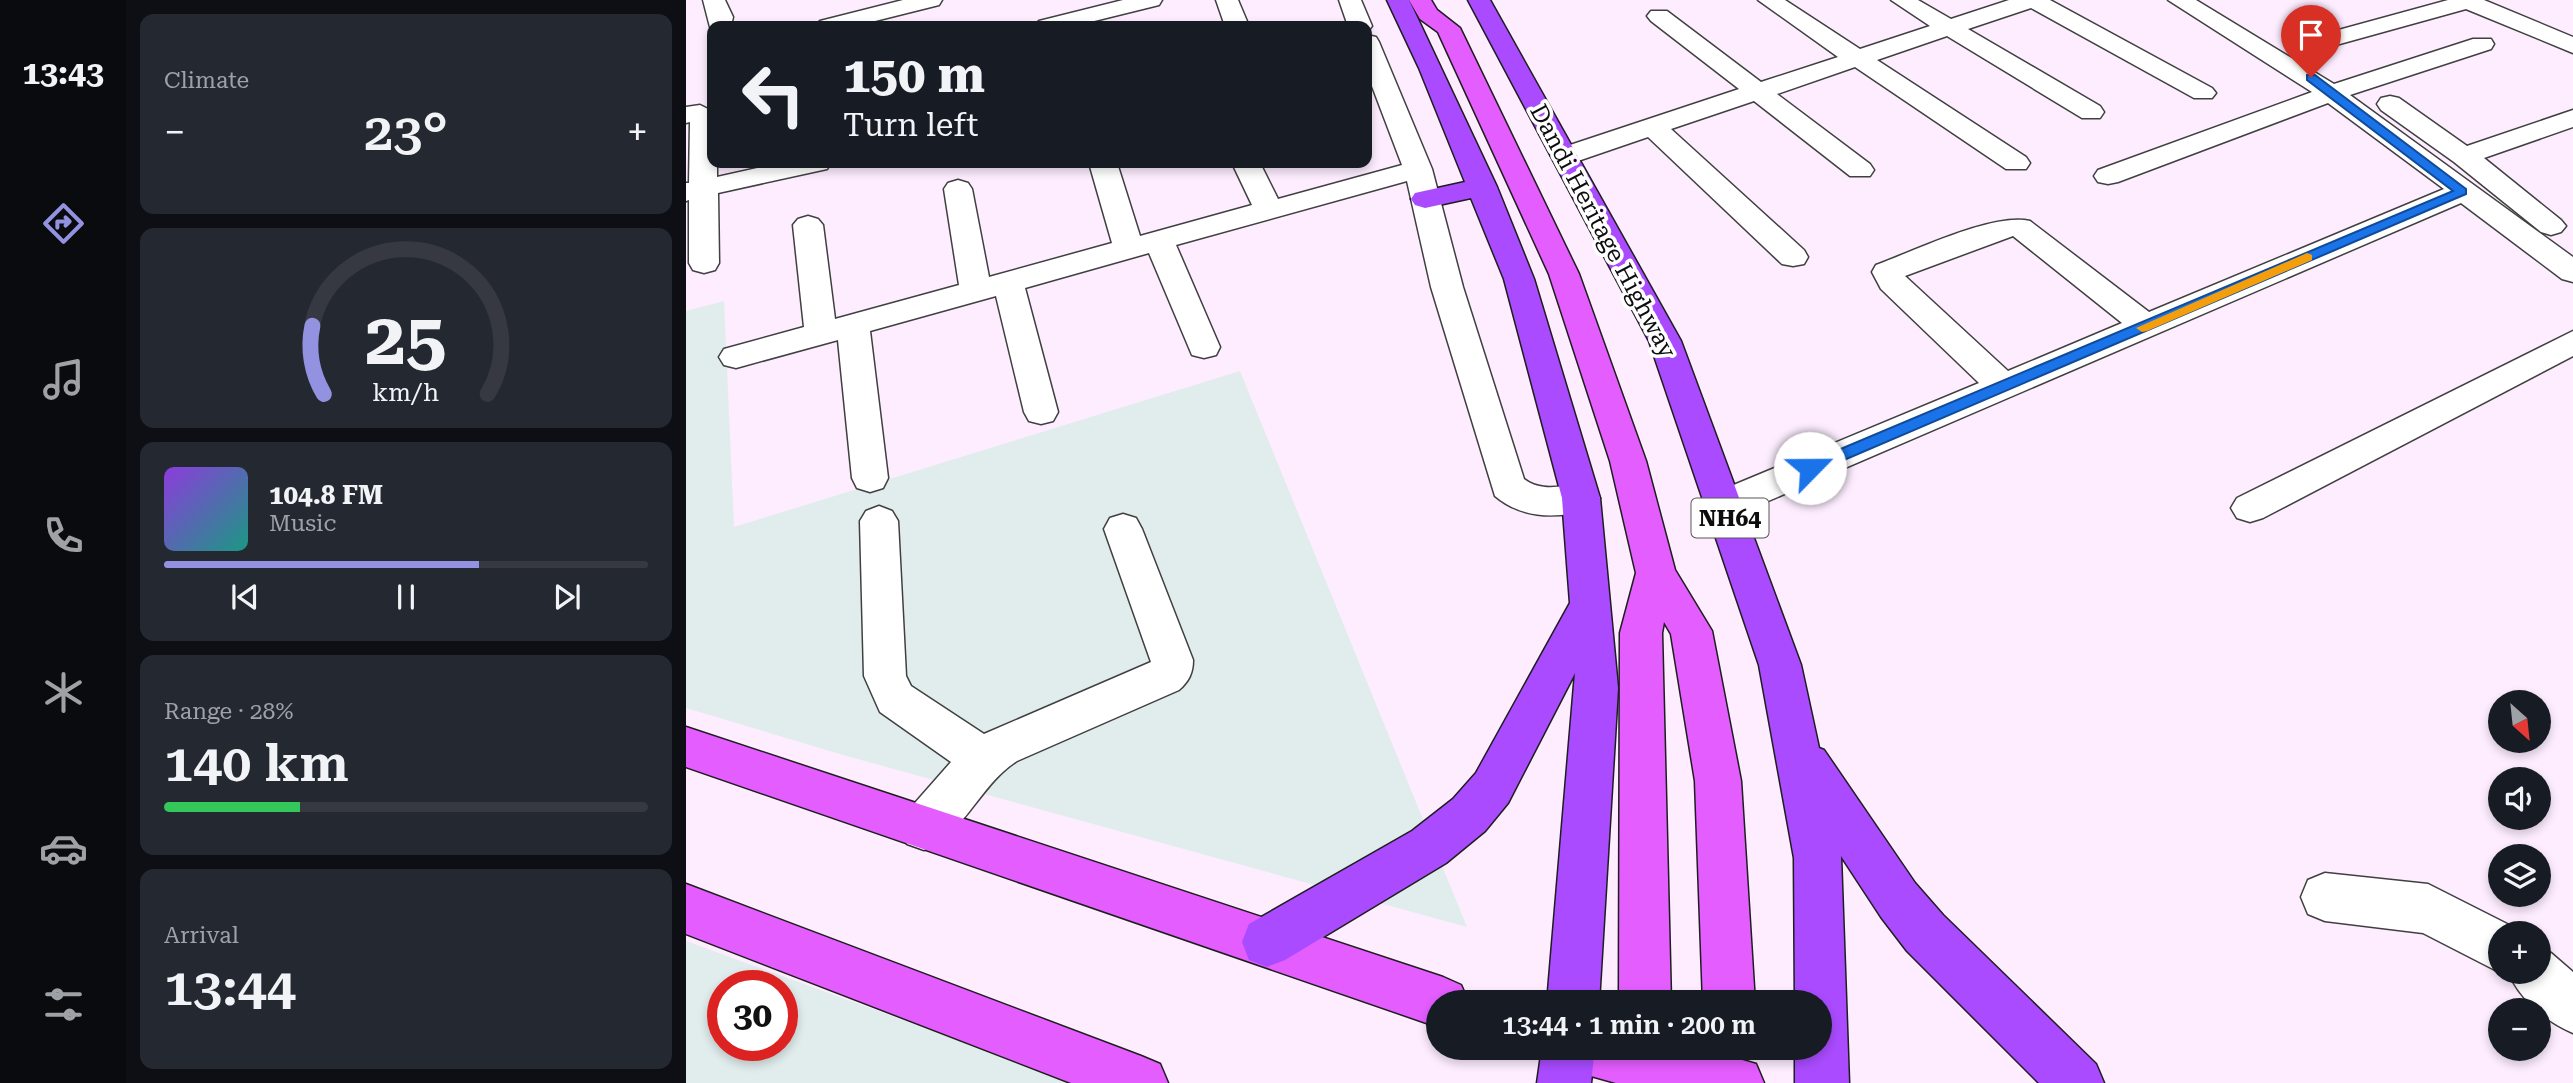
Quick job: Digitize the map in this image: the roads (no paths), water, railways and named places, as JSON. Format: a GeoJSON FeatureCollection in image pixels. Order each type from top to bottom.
{"type":"FeatureCollection","features":[{"type":"Feature","properties":{"kind":"highway"},"geometry":{"type":"LineString","coordinates":[[1398,0],[1432,68],[1519,279],[1581,498],[1597,688],[1574,990]]}},
{"type":"Feature","properties":{"kind":"highway","name":"Dandi Heritage Highway"},"geometry":{"type":"LineString","coordinates":[[1479,0],[1665,341],[1780,665],[1818,858],[1822,1083]]}},
{"type":"Feature","properties":{"kind":"highway"},"geometry":{"type":"LineString","coordinates":[[1422,184],[1483,187]]}},
{"type":"Feature","properties":{"kind":"highway"},"geometry":{"type":"LineString","coordinates":[[1267,942],[1429,847],[1469,815],[1492,788],[1590,604]]}},
{"type":"Feature","properties":{"kind":"highway"},"geometry":{"type":"LineString","coordinates":[[1797,749],[1898,900],[1925,933],[2077,1083]]}},
{"type":"Feature","properties":{"kind":"highway"},"geometry":{"type":"LineString","coordinates":[[1564,1083],[1567,1060]]}},
{"type":"Feature","properties":{"kind":"main road"},"geometry":{"type":"LineString","coordinates":[[1420,0],[1428,14],[1446,14],[1564,274],[1628,461],[1656,573],[1691,631],[1718,781],[1728,990]]}},
{"type":"Feature","properties":{"kind":"main road"},"geometry":{"type":"LineString","coordinates":[[1645,990],[1642,633],[1656,573]]}},
{"type":"Feature","properties":{"kind":"main road"},"geometry":{"type":"LineString","coordinates":[[686,747],[1426,997]]}},
{"type":"Feature","properties":{"kind":"main road"},"geometry":{"type":"LineString","coordinates":[[686,909],[1142,1083]]}},
{"type":"Feature","properties":{"kind":"main road"},"geometry":{"type":"LineString","coordinates":[[1625,1060],[1645,1065],[1733,1074]]}},
{"type":"Feature","properties":{"kind":"street"},"geometry":{"type":"LineString","coordinates":[[714,0],[720,21]]}},
{"type":"Feature","properties":{"kind":"street"},"geometry":{"type":"LineString","coordinates":[[848,21],[932,0]]}},
{"type":"Feature","properties":{"kind":"street"},"geometry":{"type":"LineString","coordinates":[[1072,21],[1151,0]]}},
{"type":"Feature","properties":{"kind":"street"},"geometry":{"type":"LineString","coordinates":[[1227,0],[1235,21]]}},
{"type":"Feature","properties":{"kind":"street"},"geometry":{"type":"LineString","coordinates":[[1350,0],[1358,21]]}},
{"type":"Feature","properties":{"kind":"street"},"geometry":{"type":"LineString","coordinates":[[1769,0],[2016,163]]}},
{"type":"Feature","properties":{"kind":"street"},"geometry":{"type":"LineString","coordinates":[[1902,0],[2091,112]]}},
{"type":"Feature","properties":{"kind":"street"},"geometry":{"type":"LineString","coordinates":[[1565,156],[2033,0],[2203,93]]}},
{"type":"Feature","properties":{"kind":"street"},"geometry":{"type":"LineString","coordinates":[[2179,0],[2265,47],[2334,92],[2462,192],[2573,272]]}},
{"type":"Feature","properties":{"kind":"street"},"geometry":{"type":"LineString","coordinates":[[2213,0],[2359,83],[2464,156],[2573,243]]}},
{"type":"Feature","properties":{"kind":"street"},"geometry":{"type":"LineString","coordinates":[[2300,48],[2466,1],[2573,46]]}},
{"type":"Feature","properties":{"kind":"street"},"geometry":{"type":"LineString","coordinates":[[1659,16],[1860,170]]}},
{"type":"Feature","properties":{"kind":"street"},"geometry":{"type":"LineString","coordinates":[[2108,176],[2359,83],[2482,44]]}},
{"type":"Feature","properties":{"kind":"street"},"geometry":{"type":"LineString","coordinates":[[1372,55],[1422,184],[1447,287],[1508,486],[1521,498],[1539,503],[1581,498]]}},
{"type":"Feature","properties":{"kind":"street"},"geometry":{"type":"LineString","coordinates":[[686,115],[700,114],[703,117],[694,191],[704,263]]}},
{"type":"Feature","properties":{"kind":"street"},"geometry":{"type":"LineString","coordinates":[[2464,156],[2573,118]]}},
{"type":"Feature","properties":{"kind":"street"},"geometry":{"type":"LineString","coordinates":[[1653,127],[1793,257]]}},
{"type":"Feature","properties":{"kind":"street"},"geometry":{"type":"LineString","coordinates":[[694,191],[790,168]]}},
{"type":"Feature","properties":{"kind":"street"},"geometry":{"type":"LineString","coordinates":[[1105,168],[1129,249]]}},
{"type":"Feature","properties":{"kind":"street"},"geometry":{"type":"LineString","coordinates":[[1249,168],[1269,210]]}},
{"type":"Feature","properties":{"kind":"street"},"geometry":{"type":"LineString","coordinates":[[736,357],[1269,210],[1422,184]]}},
{"type":"Feature","properties":{"kind":"street"},"geometry":{"type":"LineString","coordinates":[[958,189],[976,291]]}},
{"type":"Feature","properties":{"kind":"street"},"geometry":{"type":"LineString","coordinates":[[1725,504],[2462,192]]}},
{"type":"Feature","properties":{"kind":"street"},"geometry":{"type":"LineString","coordinates":[[808,225],[821,334]]}},
{"type":"Feature","properties":{"kind":"street"},"geometry":{"type":"LineString","coordinates":[[2003,386],[1892,282],[1887,272],[2006,227],[2020,227],[2146,326]]}},
{"type":"Feature","properties":{"kind":"street"},"geometry":{"type":"LineString","coordinates":[[1159,240],[1204,348]]}},
{"type":"Feature","properties":{"kind":"street"},"geometry":{"type":"LineString","coordinates":[[1008,282],[1041,412]]}},
{"type":"Feature","properties":{"kind":"street"},"geometry":{"type":"LineString","coordinates":[[853,325],[870,478]]}},
{"type":"Feature","properties":{"kind":"street"},"geometry":{"type":"LineString","coordinates":[[2250,508],[2573,342]]}},
{"type":"Feature","properties":{"kind":"street"},"geometry":{"type":"LineString","coordinates":[[879,521],[885,676],[888,690],[895,699],[983,758]]}},
{"type":"Feature","properties":{"kind":"street"},"geometry":{"type":"LineString","coordinates":[[925,828],[983,758],[1001,747],[1164,677],[1172,670],[1172,660],[1123,529]]}},
{"type":"Feature","properties":{"kind":"street"},"geometry":{"type":"LineString","coordinates":[[2325,897],[2428,909],[2488,941]]}},
{"type":"Feature","properties":{"kind":"street"},"geometry":{"type":"LineString","coordinates":[[2547,984],[2573,1007]]}}]}
